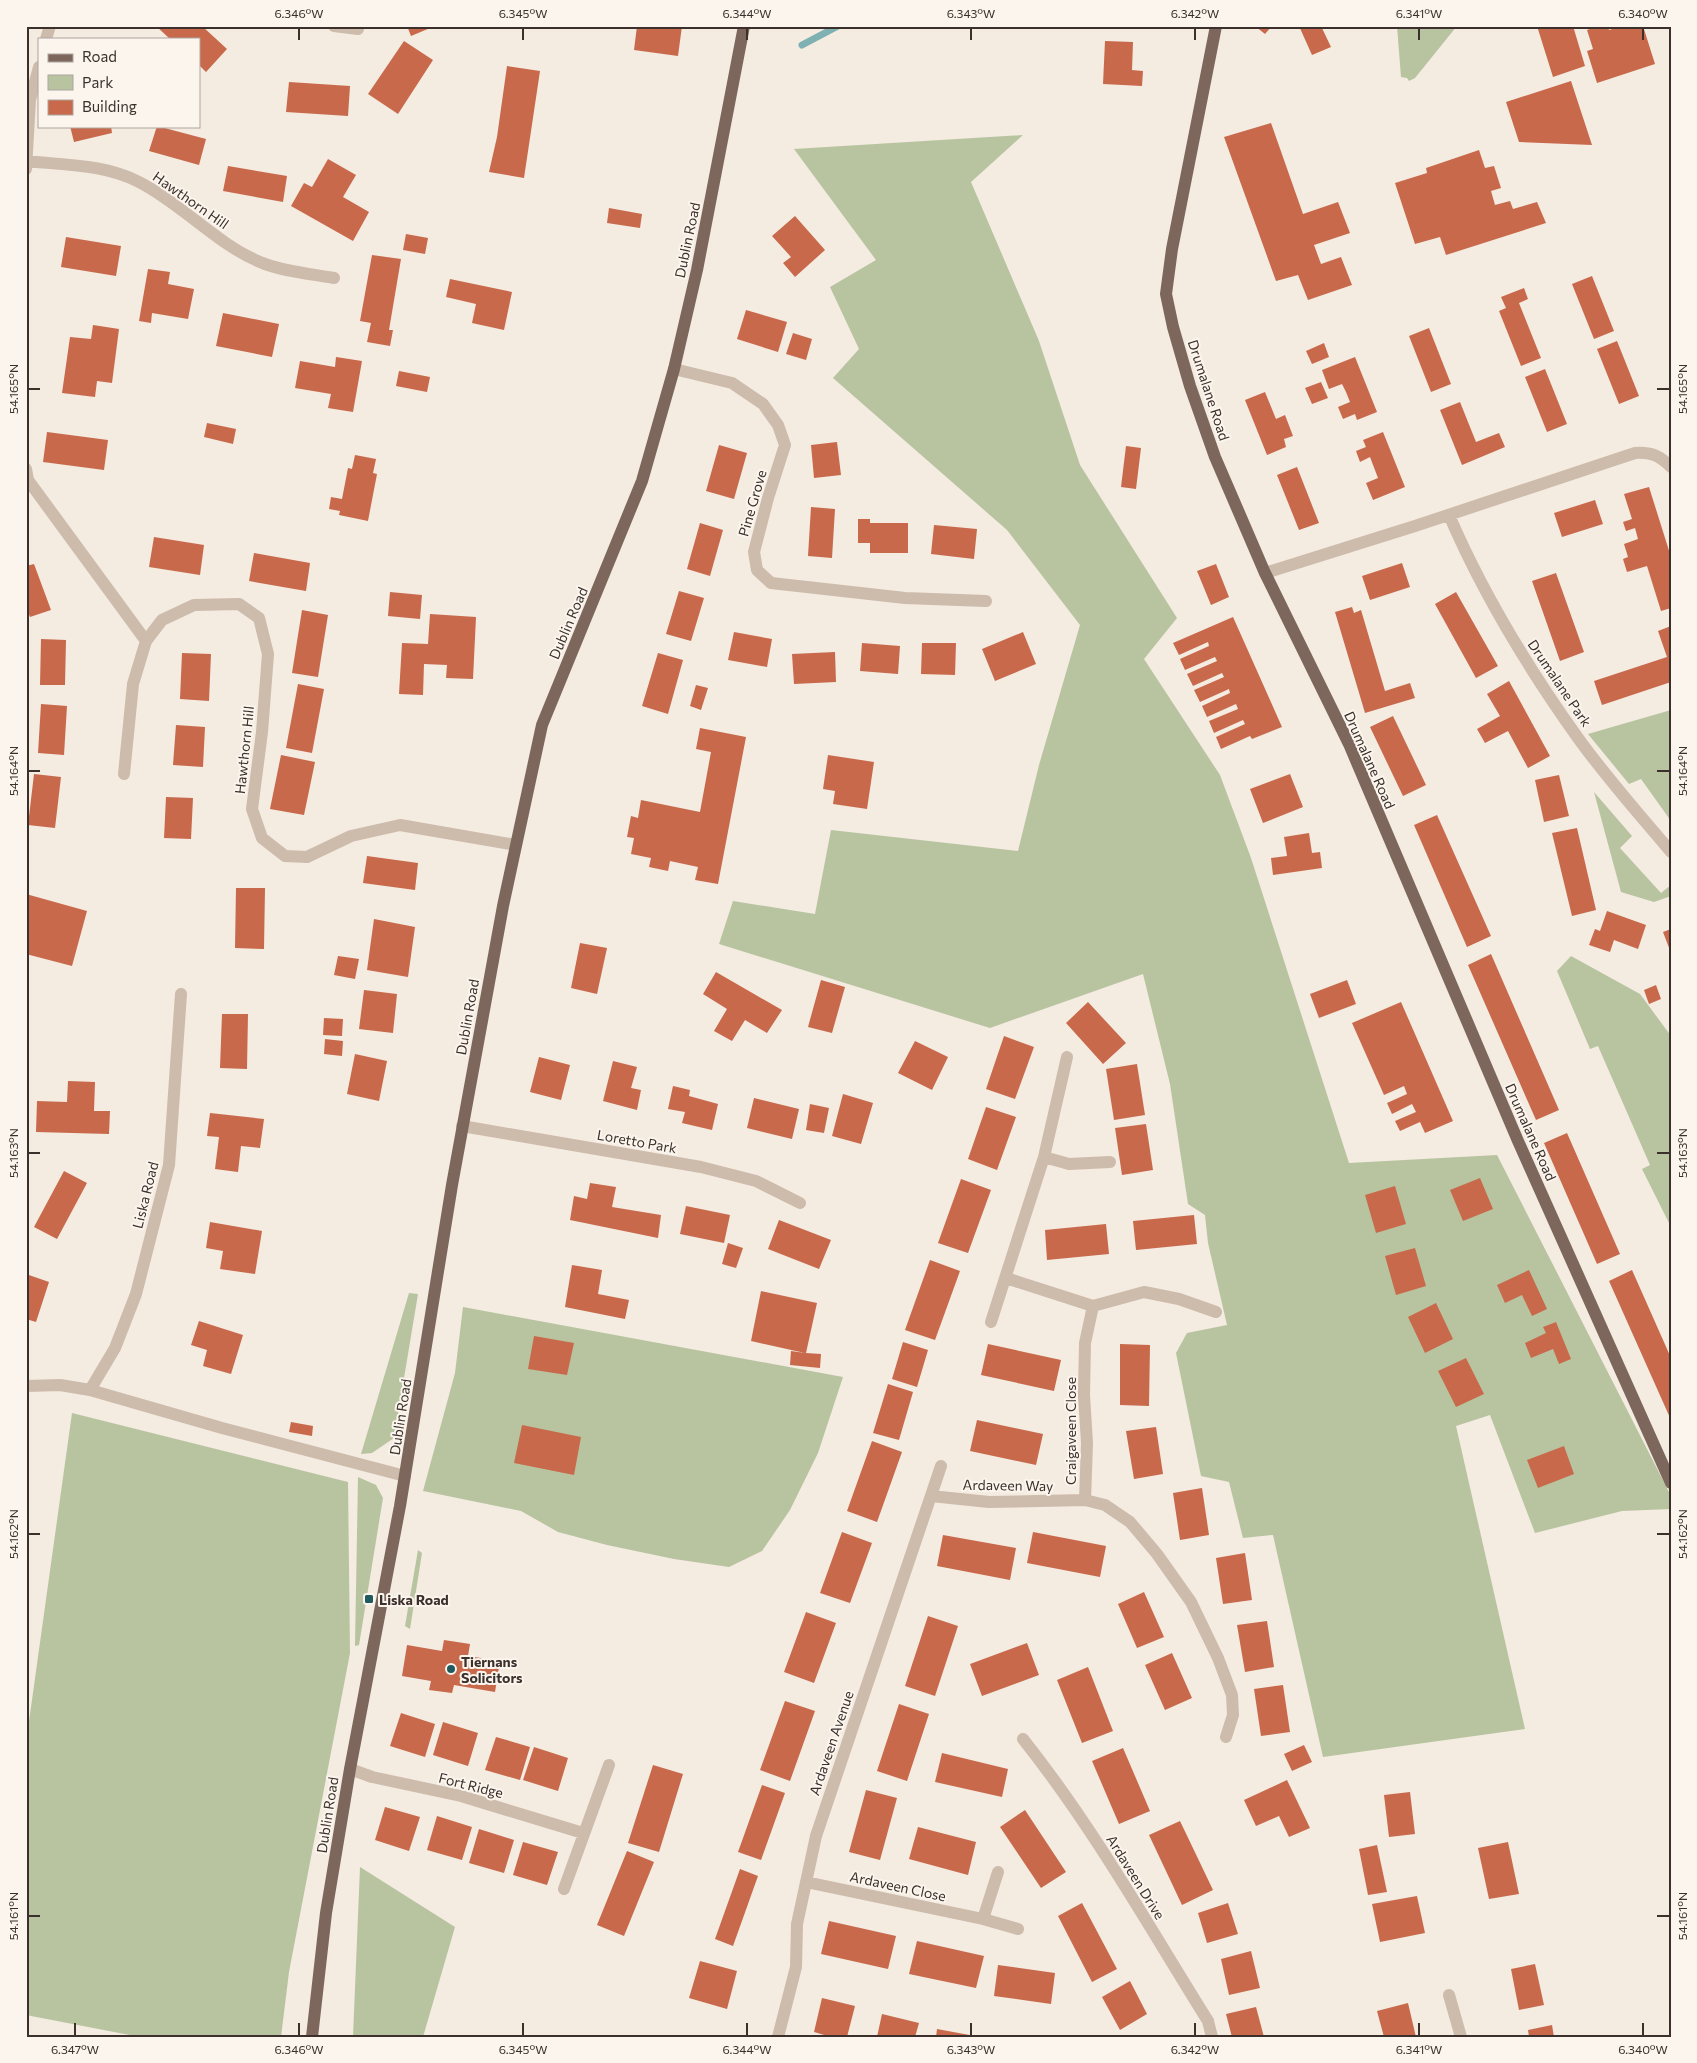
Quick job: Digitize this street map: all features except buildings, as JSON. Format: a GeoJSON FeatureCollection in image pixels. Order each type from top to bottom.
{"type":"FeatureCollection","features":[{"type":"Feature","properties":{"kind":"main road","name":"Dublin Road"},"geometry":{"type":"LineString","coordinates":[[312,2037],[326,1913],[350,1769],[406,1476],[462,1126],[516,845],[542,725],[642,481],[674,369],[702,243],[744,26]]}},
{"type":"Feature","properties":{"kind":"main road","name":"Drumalane Road"},"geometry":{"type":"LineString","coordinates":[[1216,26],[1172,249],[1166,294],[1182,361],[1209,439],[1265,573],[1348,744],[1518,1141],[1671,1483]]}},
{"type":"Feature","properties":{"kind":"street"},"geometry":{"type":"LineString","coordinates":[[46,38],[50,26]]}},
{"type":"Feature","properties":{"kind":"street"},"geometry":{"type":"LineString","coordinates":[[334,26],[358,29]]}},
{"type":"Feature","properties":{"kind":"street"},"geometry":{"type":"LineString","coordinates":[[26,169],[30,100],[38,71]]}},
{"type":"Feature","properties":{"kind":"street","name":"Hawthorn Hill"},"geometry":{"type":"LineString","coordinates":[[26,161],[99,168],[138,181],[180,207],[226,242],[260,262],[334,278]]}},
{"type":"Feature","properties":{"kind":"street","name":"Pine Grove"},"geometry":{"type":"LineString","coordinates":[[674,369],[732,383],[763,404],[778,425],[785,445],[768,498],[754,552],[757,570],[771,583],[904,598],[986,601]]}},
{"type":"Feature","properties":{"kind":"street"},"geometry":{"type":"LineString","coordinates":[[1265,573],[1449,515],[1635,453],[1650,452],[1664,460],[1671,467]]}},
{"type":"Feature","properties":{"kind":"street"},"geometry":{"type":"LineString","coordinates":[[26,469],[28,480],[146,641]]}},
{"type":"Feature","properties":{"kind":"street","name":"Drumalane Park"},"geometry":{"type":"LineString","coordinates":[[1449,515],[1480,580],[1514,641],[1578,738],[1671,852]]}},
{"type":"Feature","properties":{"kind":"street","name":"Hawthorn Hill"},"geometry":{"type":"LineString","coordinates":[[124,774],[133,684],[146,641],[162,620],[194,605],[239,604],[259,618],[268,654],[262,732],[252,809],[262,838],[285,856],[307,857],[351,836],[400,825],[516,845]]}},
{"type":"Feature","properties":{"kind":"street","name":"Liska Road"},"geometry":{"type":"LineString","coordinates":[[90,1390],[115,1348],[136,1294],[169,1166],[181,994]]}},
{"type":"Feature","properties":{"kind":"street"},"geometry":{"type":"LineString","coordinates":[[991,1322],[1044,1157],[1066,1058]]}},
{"type":"Feature","properties":{"kind":"street","name":"Loretto Park"},"geometry":{"type":"LineString","coordinates":[[462,1126],[701,1167],[756,1181],[800,1203]]}},
{"type":"Feature","properties":{"kind":"street"},"geometry":{"type":"LineString","coordinates":[[1044,1157],[1069,1164],[1110,1162]]}},
{"type":"Feature","properties":{"kind":"street"},"geometry":{"type":"LineString","coordinates":[[1006,1278],[1093,1306],[1144,1292],[1179,1299],[1216,1312]]}},
{"type":"Feature","properties":{"kind":"street","name":"Craigaveen Close"},"geometry":{"type":"LineString","coordinates":[[1093,1306],[1085,1343],[1084,1395],[1087,1443],[1085,1500],[1105,1505],[1130,1522],[1157,1554],[1191,1602],[1218,1658],[1232,1695],[1233,1715],[1226,1737]]}},
{"type":"Feature","properties":{"kind":"street"},"geometry":{"type":"LineString","coordinates":[[26,1386],[60,1385],[90,1390],[222,1428],[406,1476]]}},
{"type":"Feature","properties":{"kind":"street","name":"Ardaveen Avenue"},"geometry":{"type":"LineString","coordinates":[[778,2037],[796,1967],[797,1924],[816,1836],[941,1466]]}},
{"type":"Feature","properties":{"kind":"street","name":"Ardaveen Way"},"geometry":{"type":"LineString","coordinates":[[931,1496],[988,1502],[1085,1500]]}},
{"type":"Feature","properties":{"kind":"street","name":"Ardaveen Drive"},"geometry":{"type":"LineString","coordinates":[[1023,1739],[1054,1778],[1088,1829],[1208,2020],[1212,2037]]}},
{"type":"Feature","properties":{"kind":"street"},"geometry":{"type":"LineString","coordinates":[[564,1889],[609,1765]]}},
{"type":"Feature","properties":{"kind":"street","name":"Fort Ridge"},"geometry":{"type":"LineString","coordinates":[[350,1769],[372,1777],[461,1796],[583,1833]]}},
{"type":"Feature","properties":{"kind":"street"},"geometry":{"type":"LineString","coordinates":[[982,1919],[998,1872]]}},
{"type":"Feature","properties":{"kind":"street","name":"Ardaveen Close"},"geometry":{"type":"LineString","coordinates":[[806,1882],[982,1919],[1018,1929]]}},
{"type":"Feature","properties":{"kind":"street"},"geometry":{"type":"LineString","coordinates":[[1449,1995],[1461,2037]]}},
{"type":"Feature","properties":{"kind":"green space"},"geometry":{"type":"Polygon","coordinates":[[[1397,26],[1457,26],[1415,78],[1409,81],[1407,78],[1401,77],[1397,26]]]}},
{"type":"Feature","properties":{"kind":"green space"},"geometry":{"type":"Polygon","coordinates":[[[1023,135],[971,182],[1039,341],[1080,465],[1177,618],[1144,659],[1220,775],[1251,858],[1349,1163],[1497,1155],[1671,1496],[1671,1509],[1622,1511],[1535,1533],[1490,1415],[1456,1426],[1525,1729],[1323,1757],[1273,1535],[1243,1538],[1229,1482],[1201,1476],[1176,1353],[1187,1333],[1227,1325],[1208,1243],[1205,1215],[1188,1204],[1170,1084],[1143,974],[990,1028],[719,944],[733,901],[815,914],[831,830],[1018,851],[1039,765],[1080,625],[1007,530],[833,378],[859,349],[830,287],[876,260],[794,149],[1023,135]]]}},
{"type":"Feature","properties":{"kind":"green space"},"geometry":{"type":"Polygon","coordinates":[[[1671,710],[1671,821],[1641,779],[1629,784],[1588,734],[1671,710]]]}},
{"type":"Feature","properties":{"kind":"green space"},"geometry":{"type":"Polygon","coordinates":[[[1594,792],[1632,836],[1620,848],[1661,893],[1671,885],[1671,896],[1654,902],[1621,892],[1594,792]]]}},
{"type":"Feature","properties":{"kind":"green space"},"geometry":{"type":"Polygon","coordinates":[[[1571,956],[1640,994],[1671,1036],[1671,1227],[1642,1169],[1650,1165],[1598,1046],[1590,1049],[1557,971],[1571,956]]]}},
{"type":"Feature","properties":{"kind":"green space"},"geometry":{"type":"Polygon","coordinates":[[[409,1293],[418,1294],[394,1438],[372,1453],[361,1454],[409,1293]]]}},
{"type":"Feature","properties":{"kind":"green space"},"geometry":{"type":"Polygon","coordinates":[[[463,1307],[843,1377],[818,1453],[790,1510],[762,1551],[729,1567],[674,1559],[607,1545],[558,1532],[521,1511],[423,1491],[455,1373],[463,1307]]]}},
{"type":"Feature","properties":{"kind":"green space"},"geometry":{"type":"Polygon","coordinates":[[[72,1413],[348,1482],[350,1653],[289,1972],[281,2037],[140,2037],[26,2015],[26,1743],[72,1413]]]}},
{"type":"Feature","properties":{"kind":"green space"},"geometry":{"type":"Polygon","coordinates":[[[358,1477],[376,1485],[383,1498],[359,1645],[355,1646],[358,1477]]]}},
{"type":"Feature","properties":{"kind":"green space"},"geometry":{"type":"Polygon","coordinates":[[[418,1550],[422,1553],[410,1629],[405,1626],[418,1550]]]}},
{"type":"Feature","properties":{"kind":"green space"},"geometry":{"type":"Polygon","coordinates":[[[360,1867],[455,1927],[423,2037],[353,2037],[360,1867]]]}},
{"type":"Feature","properties":{"kind":"waterway"},"geometry":{"type":"LineString","coordinates":[[802,45],[838,26]]}},
{"type":"Feature","properties":{"kind":"place","name":"Liska Road"},"geometry":{"type":"Point","coordinates":[369,1599]}},
{"type":"Feature","properties":{"kind":"place","name":"Tiernans Solicitors"},"geometry":{"type":"Point","coordinates":[451,1669]}}]}
